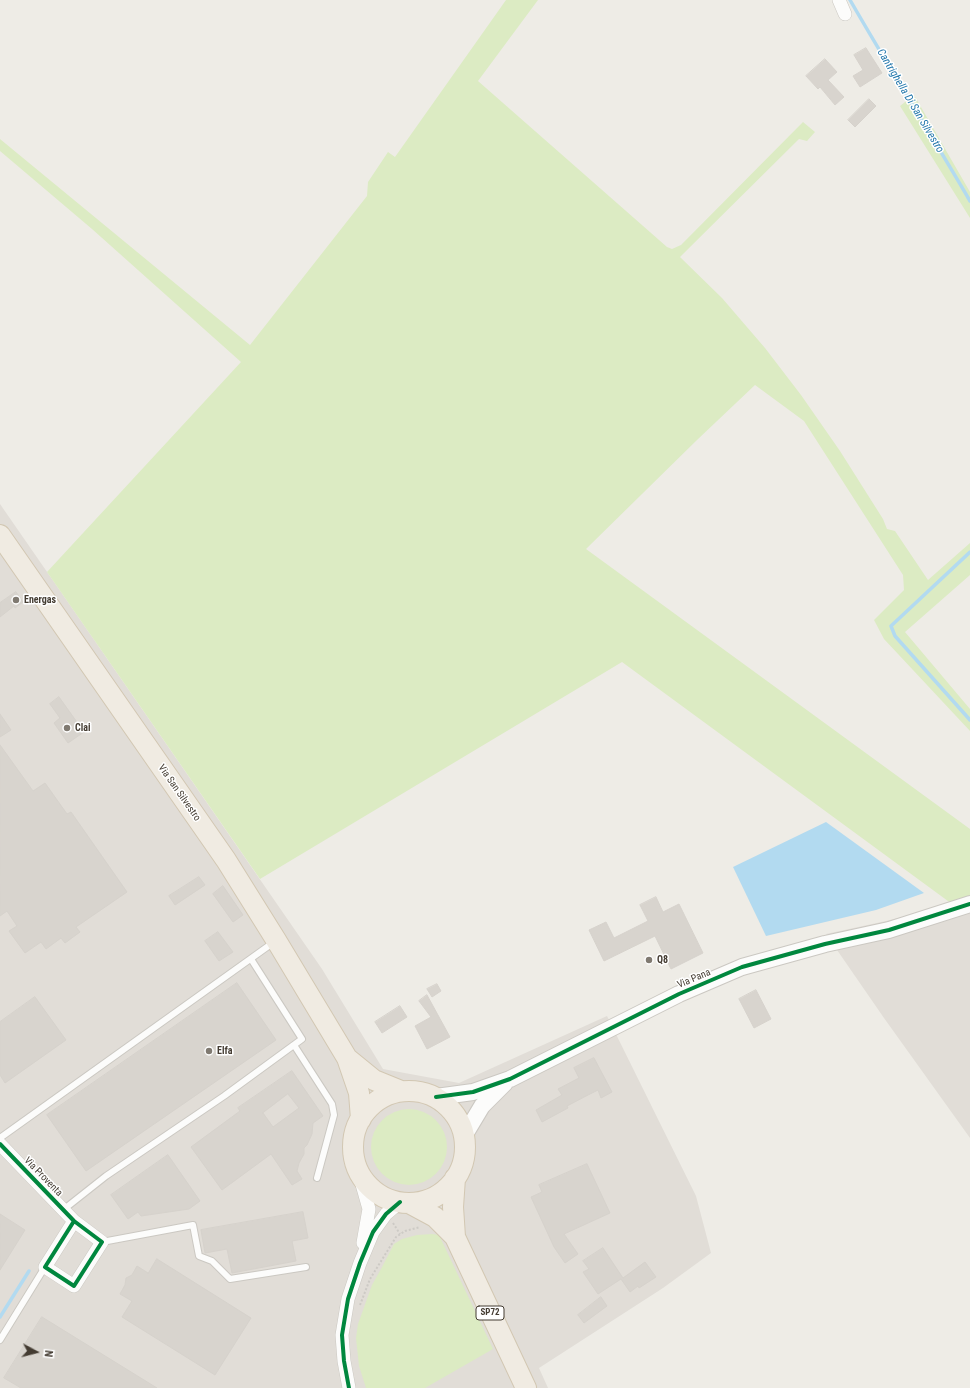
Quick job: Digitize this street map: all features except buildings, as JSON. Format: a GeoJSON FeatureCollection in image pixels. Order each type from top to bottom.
{"type":"FeatureCollection","features":[{"type":"Feature","properties":{"kind":"main road","name":"Via San Silvestro"},"geometry":{"type":"LineString","coordinates":[[0,535],[226,860],[276,940],[347,1058],[359,1093],[361,1119]]}},
{"type":"Feature","properties":{"kind":"main road","name":"Via San Silvestro"},"geometry":{"type":"LineString","coordinates":[[347,1058],[374,1080],[401,1091]]}},
{"type":"Feature","properties":{"kind":"main road"},"geometry":{"type":"LineString","coordinates":[[401,1091],[419,1092],[436,1097],[449,1107],[459,1120],[464,1136],[465,1150],[462,1165],[455,1178],[443,1191],[427,1200],[404,1202],[385,1197],[372,1189],[362,1177],[356,1163],[354,1148],[355,1133],[361,1119],[371,1106],[385,1096],[401,1091]]}},
{"type":"Feature","properties":{"kind":"main road","name":"SP72"},"geometry":{"type":"LineString","coordinates":[[450,1232],[455,1178]]}},
{"type":"Feature","properties":{"kind":"main road","name":"SP72"},"geometry":{"type":"LineString","coordinates":[[404,1202],[435,1217],[450,1232],[526,1388]]}},
{"type":"Feature","properties":{"kind":"street"},"geometry":{"type":"LineString","coordinates":[[839,0],[845,14]]}},
{"type":"Feature","properties":{"kind":"street","name":"Via Pana"},"geometry":{"type":"LineString","coordinates":[[436,1097],[473,1092],[510,1079],[679,994],[742,967],[825,944],[889,930],[970,904]]}},
{"type":"Feature","properties":{"kind":"street","name":"Via Pana"},"geometry":{"type":"LineString","coordinates":[[464,1136],[482,1106],[510,1079]]}},
{"type":"Feature","properties":{"kind":"street","name":"Via Proventa"},"geometry":{"type":"LineString","coordinates":[[0,1144],[74,1221],[102,1242]]}},
{"type":"Feature","properties":{"kind":"street"},"geometry":{"type":"LineString","coordinates":[[356,1163],[369,1209],[360,1263]]}},
{"type":"Feature","properties":{"kind":"street"},"geometry":{"type":"LineString","coordinates":[[349,1388],[344,1361],[342,1335],[348,1299],[360,1263],[373,1232],[386,1214],[404,1202]]}},
{"type":"Feature","properties":{"kind":"street"},"geometry":{"type":"LineString","coordinates":[[74,1221],[45,1267],[74,1286],[102,1242]]}},
{"type":"Feature","properties":{"kind":"lane"},"geometry":{"type":"LineString","coordinates":[[0,1138],[276,940]]}},
{"type":"Feature","properties":{"kind":"lane"},"geometry":{"type":"LineString","coordinates":[[64,1210],[106,1176],[224,1096],[302,1039],[251,959]]}},
{"type":"Feature","properties":{"kind":"lane"},"geometry":{"type":"LineString","coordinates":[[294,1045],[332,1104],[334,1114],[317,1178]]}},
{"type":"Feature","properties":{"kind":"lane"},"geometry":{"type":"LineString","coordinates":[[102,1242],[193,1226],[199,1256],[212,1261],[230,1279],[306,1267]]}},
{"type":"Feature","properties":{"kind":"lane"},"geometry":{"type":"LineString","coordinates":[[0,1340],[45,1267]]}},
{"type":"Feature","properties":{"kind":"path"},"geometry":{"type":"LineString","coordinates":[[359,1308],[370,1279],[396,1237],[405,1231],[417,1228],[450,1232]]}},
{"type":"Feature","properties":{"kind":"shaded area"},"geometry":{"type":"Polygon","coordinates":[[[0,504],[322,969],[383,1069],[459,1083],[607,1016],[696,1196],[711,1253],[663,1288],[539,1368],[548,1388],[0,1388],[0,504]]]}},
{"type":"Feature","properties":{"kind":"shaded area"},"geometry":{"type":"Polygon","coordinates":[[[970,897],[970,1138],[826,934],[886,921],[952,904],[970,897]]]}},
{"type":"Feature","properties":{"kind":"green space"},"geometry":{"type":"Polygon","coordinates":[[[506,0],[538,0],[478,81],[667,247],[672,249],[681,245],[803,122],[815,132],[807,141],[799,139],[680,257],[722,298],[765,348],[801,395],[840,451],[883,519],[887,529],[895,531],[928,580],[970,543],[970,575],[905,632],[970,709],[970,731],[884,639],[874,620],[904,590],[903,575],[804,421],[755,385],[586,549],[970,829],[970,897],[952,904],[622,662],[260,879],[47,572],[241,362],[92,229],[0,151],[0,139],[250,345],[367,196],[368,182],[388,152],[395,157],[506,0]]]}},
{"type":"Feature","properties":{"kind":"green space"},"geometry":{"type":"Polygon","coordinates":[[[914,95],[970,192],[970,218],[900,106],[914,95]]]}},
{"type":"Feature","properties":{"kind":"green space"},"geometry":{"type":"Polygon","coordinates":[[[402,1109],[416,1109],[430,1115],[441,1126],[447,1140],[447,1154],[444,1162],[436,1174],[430,1179],[416,1185],[402,1185],[388,1179],[377,1168],[371,1154],[371,1140],[377,1126],[388,1115],[402,1109]]]}},
{"type":"Feature","properties":{"kind":"green space"},"geometry":{"type":"Polygon","coordinates":[[[417,1235],[439,1235],[493,1349],[425,1388],[366,1388],[359,1366],[356,1338],[358,1324],[372,1285],[394,1244],[402,1239],[417,1235]]]}},
{"type":"Feature","properties":{"kind":"water"},"geometry":{"type":"Polygon","coordinates":[[[826,822],[924,893],[876,910],[766,936],[733,867],[826,822]]]}},
{"type":"Feature","properties":{"kind":"waterway","name":"Cantrighella Di San Silvestro"},"geometry":{"type":"LineString","coordinates":[[850,0],[970,201]]}},
{"type":"Feature","properties":{"kind":"waterway","name":"Cantrighella Di San Silvestro"},"geometry":{"type":"LineString","coordinates":[[970,552],[891,626],[895,636],[970,720]]}},
{"type":"Feature","properties":{"kind":"waterway"},"geometry":{"type":"LineString","coordinates":[[0,1317],[29,1271]]}},
{"type":"Feature","properties":{"kind":"cycle path"},"geometry":{"type":"LineString","coordinates":[[436,1097],[473,1092],[510,1079],[679,994],[742,967],[825,944],[889,930],[970,904]]}},
{"type":"Feature","properties":{"kind":"cycle path"},"geometry":{"type":"LineString","coordinates":[[0,1144],[74,1221],[102,1242],[74,1286],[45,1267],[74,1221]]}},
{"type":"Feature","properties":{"kind":"cycle path"},"geometry":{"type":"LineString","coordinates":[[349,1388],[344,1361],[342,1335],[348,1299],[360,1263],[373,1232],[386,1214],[400,1202]]}},
{"type":"Feature","properties":{"kind":"place","name":"Energas"},"geometry":{"type":"Point","coordinates":[16,600]}},
{"type":"Feature","properties":{"kind":"place","name":"Clai"},"geometry":{"type":"Point","coordinates":[67,728]}},
{"type":"Feature","properties":{"kind":"place","name":"Q8"},"geometry":{"type":"Point","coordinates":[649,960]}},
{"type":"Feature","properties":{"kind":"place","name":"Elfa"},"geometry":{"type":"Point","coordinates":[209,1051]}}]}
